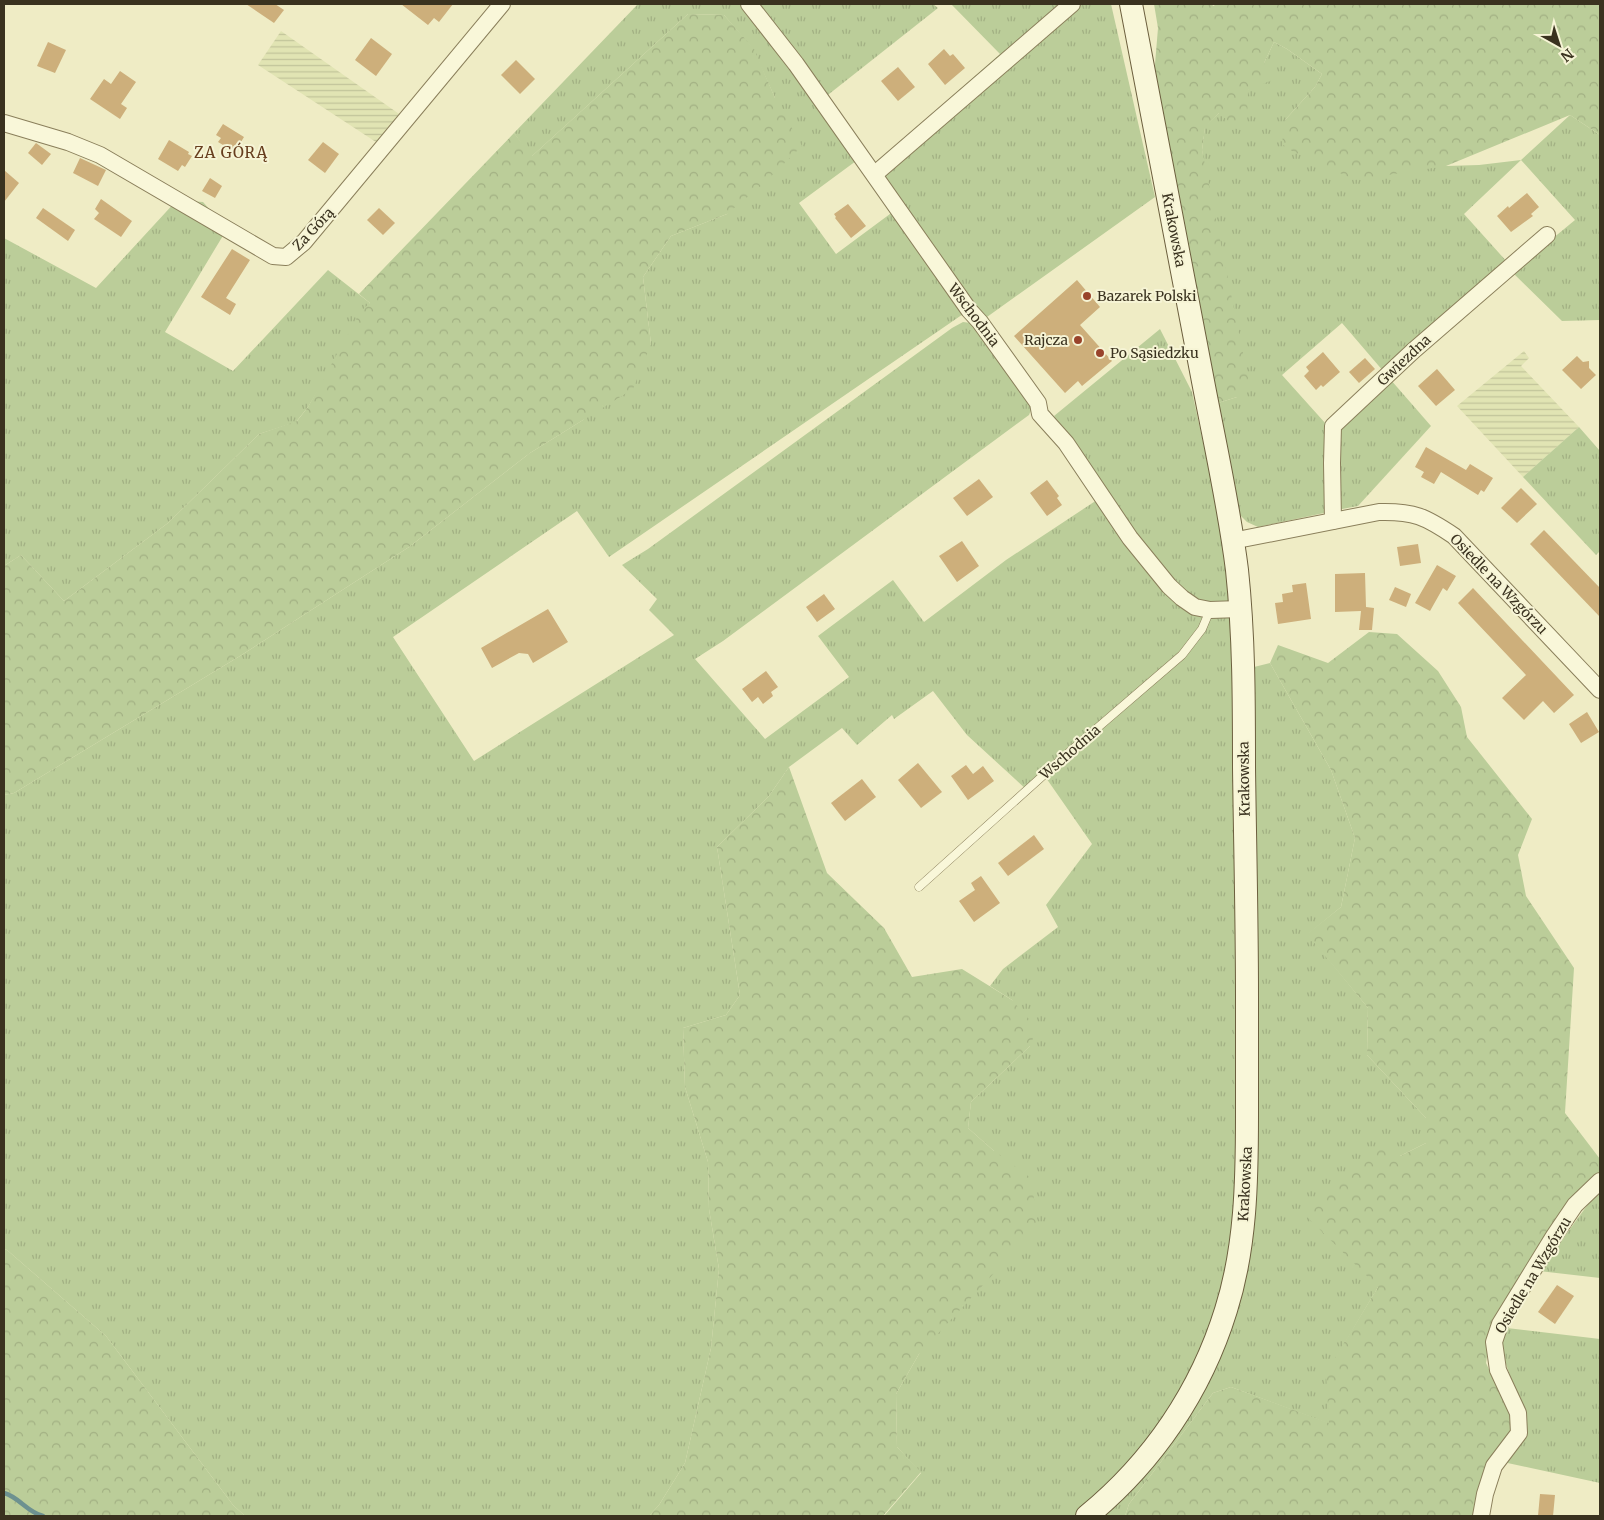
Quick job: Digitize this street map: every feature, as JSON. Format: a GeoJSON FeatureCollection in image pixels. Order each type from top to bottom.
{"type":"FeatureCollection","features":[{"type":"Feature","properties":{"kind":"main road","name":"Krakowska"},"geometry":{"type":"LineString","coordinates":[[1087,1516],[1127,1480],[1166,1433],[1202,1371],[1218,1334],[1236,1275],[1242,1238],[1247,1167],[1243,687],[1240,609],[1232,540],[1131,4]]}},
{"type":"Feature","properties":{"kind":"street","name":"Za Górą"},"geometry":{"type":"LineString","coordinates":[[4,123],[68,142],[100,155],[273,256],[286,257],[304,242],[502,4]]}},
{"type":"Feature","properties":{"kind":"street","name":"Wschodnia"},"geometry":{"type":"LineString","coordinates":[[749,4],[796,64],[969,310],[980,322],[1038,402],[1040,414],[1066,443],[1130,538],[1169,586],[1195,607],[1210,610],[1240,609]]}},
{"type":"Feature","properties":{"kind":"street"},"geometry":{"type":"LineString","coordinates":[[875,174],[1072,4]]}},
{"type":"Feature","properties":{"kind":"street","name":"Gwiezdna"},"geometry":{"type":"LineString","coordinates":[[1333,520],[1333,426],[1413,351],[1547,235]]}},
{"type":"Feature","properties":{"kind":"street","name":"Osiedle na Wzgórzu"},"geometry":{"type":"LineString","coordinates":[[1232,540],[1380,512],[1398,511],[1416,514],[1432,521],[1454,536],[1600,690]]}},
{"type":"Feature","properties":{"kind":"street","name":"Osiedle na Wzgórzu"},"geometry":{"type":"LineString","coordinates":[[1481,1516],[1485,1494],[1494,1466],[1519,1433],[1518,1413],[1498,1370],[1494,1342],[1500,1324],[1575,1205],[1600,1181]]}},
{"type":"Feature","properties":{"kind":"lane","name":"Wschodnia"},"geometry":{"type":"LineString","coordinates":[[919,887],[1067,754],[1182,655],[1202,629],[1210,610]]}},
{"type":"Feature","properties":{"kind":"green space"},"geometry":{"type":"Polygon","coordinates":[[[638,4],[744,4],[856,161],[799,203],[836,254],[894,211],[873,166],[1000,54],[951,4],[1111,4],[1155,197],[980,322],[969,310],[609,557],[577,511],[393,637],[474,761],[674,635],[649,610],[657,599],[622,565],[648,549],[952,328],[963,322],[971,323],[1029,403],[1031,410],[1029,415],[723,641],[695,659],[765,739],[849,677],[818,636],[893,580],[924,622],[1006,560],[1103,496],[1104,494],[1054,416],[1160,329],[1192,392],[1240,609],[1242,670],[1270,663],[1331,770],[1355,838],[1341,907],[1308,934],[1368,1008],[1367,1055],[1426,1118],[1426,1143],[1400,1156],[1378,1287],[1327,1373],[1330,1424],[1231,1387],[1213,1393],[1129,1504],[1125,1516],[884,1516],[921,1473],[897,1447],[896,1394],[919,1354],[994,1151],[968,1128],[971,1102],[1030,1046],[1012,1000],[990,986],[1003,969],[1058,927],[1046,905],[1092,844],[1044,775],[1027,790],[967,735],[933,691],[894,719],[892,715],[857,745],[842,728],[789,767],[769,796],[717,847],[740,995],[726,1015],[683,1028],[685,1087],[708,1162],[709,1209],[719,1269],[711,1348],[685,1463],[659,1505],[649,1516],[245,1516],[233,1505],[106,1336],[4,1249],[4,795],[14,793],[240,656],[409,547],[530,453],[583,420],[651,344],[643,277],[671,236],[727,214],[775,98],[753,49],[724,15],[688,14],[531,157],[514,133],[638,4]]]}},
{"type":"Feature","properties":{"kind":"green space"},"geometry":{"type":"Polygon","coordinates":[[[756,4],[933,4],[938,8],[824,98],[756,4]]]}},
{"type":"Feature","properties":{"kind":"green space"},"geometry":{"type":"Polygon","coordinates":[[[1154,4],[1212,4],[1213,6],[1217,4],[1600,4],[1600,135],[1570,115],[1446,166],[1355,180],[1292,151],[1282,144],[1285,120],[1315,87],[1322,74],[1274,42],[1264,63],[1271,81],[1248,90],[1247,124],[1237,129],[1219,113],[1205,128],[1202,150],[1249,383],[1237,397],[1218,403],[1154,76],[1158,28],[1154,4]]]}},
{"type":"Feature","properties":{"kind":"green space"},"geometry":{"type":"Polygon","coordinates":[[[688,14],[724,15],[754,49],[775,98],[802,146],[762,185],[727,214],[671,236],[643,277],[651,344],[633,389],[530,453],[409,547],[240,656],[14,793],[4,795],[4,566],[21,555],[64,601],[168,523],[259,434],[297,421],[308,407],[360,312],[370,303],[359,294],[514,133],[532,156],[688,14]]]}},
{"type":"Feature","properties":{"kind":"green space"},"geometry":{"type":"Polygon","coordinates":[[[281,31],[402,116],[379,144],[258,65],[281,31]]]}},
{"type":"Feature","properties":{"kind":"green space"},"geometry":{"type":"Polygon","coordinates":[[[1274,42],[1322,74],[1315,87],[1285,120],[1446,166],[1479,165],[1521,160],[1464,214],[1508,263],[1384,372],[1342,323],[1282,375],[1326,424],[1327,509],[1324,513],[1258,527],[1247,522],[1240,515],[1218,403],[1237,397],[1202,150],[1205,127],[1248,90],[1274,42]]]}},
{"type":"Feature","properties":{"kind":"green space"},"geometry":{"type":"Polygon","coordinates":[[[1570,115],[1600,135],[1600,320],[1562,321],[1512,272],[1575,220],[1521,160],[1570,115]]]}},
{"type":"Feature","properties":{"kind":"green space"},"geometry":{"type":"Polygon","coordinates":[[[177,200],[203,202],[227,229],[165,332],[233,371],[328,270],[370,303],[308,407],[296,422],[259,434],[168,523],[64,601],[21,555],[4,566],[4,238],[96,288],[177,200]]]}},
{"type":"Feature","properties":{"kind":"green space"},"geometry":{"type":"Polygon","coordinates":[[[1524,351],[1529,358],[1521,366],[1579,427],[1523,477],[1457,406],[1524,351]]]}},
{"type":"Feature","properties":{"kind":"green space"},"geometry":{"type":"Polygon","coordinates":[[[1390,379],[1431,426],[1358,506],[1337,510],[1335,451],[1342,425],[1390,379]]]}},
{"type":"Feature","properties":{"kind":"green space"},"geometry":{"type":"Polygon","coordinates":[[[1579,427],[1600,451],[1600,551],[1596,555],[1523,477],[1579,427]]]}},
{"type":"Feature","properties":{"kind":"green space"},"geometry":{"type":"Polygon","coordinates":[[[1369,632],[1397,634],[1438,671],[1461,707],[1467,737],[1532,819],[1518,855],[1526,896],[1574,968],[1565,1113],[1600,1159],[1600,1175],[1491,1332],[1486,1363],[1517,1429],[1475,1516],[1125,1516],[1129,1504],[1213,1393],[1231,1387],[1329,1423],[1326,1373],[1378,1287],[1301,1211],[1379,1145],[1400,1156],[1426,1143],[1426,1118],[1367,1055],[1368,1008],[1307,934],[1341,907],[1355,838],[1331,770],[1270,663],[1278,645],[1328,663],[1369,632]]]}},
{"type":"Feature","properties":{"kind":"green space"},"geometry":{"type":"Polygon","coordinates":[[[789,767],[827,873],[884,928],[912,977],[962,969],[1012,1000],[1037,1028],[1030,1046],[971,1102],[968,1128],[994,1151],[1031,1178],[1038,1226],[919,1354],[896,1394],[897,1447],[921,1472],[883,1516],[649,1516],[659,1505],[685,1463],[711,1348],[719,1269],[709,1209],[708,1162],[685,1087],[683,1028],[726,1015],[740,995],[717,847],[769,796],[789,767]]]}},
{"type":"Feature","properties":{"kind":"green space"},"geometry":{"type":"Polygon","coordinates":[[[1600,1188],[1600,1278],[1539,1271],[1600,1188]]]}},
{"type":"Feature","properties":{"kind":"green space"},"geometry":{"type":"Polygon","coordinates":[[[4,1249],[106,1336],[233,1505],[245,1516],[4,1516],[4,1249]]]}},
{"type":"Feature","properties":{"kind":"green space"},"geometry":{"type":"Polygon","coordinates":[[[1507,1328],[1600,1339],[1600,1483],[1503,1462],[1524,1418],[1500,1346],[1507,1328]]]}},
{"type":"Feature","properties":{"kind":"building"},"geometry":{"type":"Polygon","coordinates":[[[246,4],[275,4],[284,10],[274,23],[246,4]]]}},
{"type":"Feature","properties":{"kind":"building"},"geometry":{"type":"Polygon","coordinates":[[[401,4],[453,4],[439,22],[434,18],[428,25],[401,4]]]}},
{"type":"Feature","properties":{"kind":"building"},"geometry":{"type":"Polygon","coordinates":[[[371,38],[392,54],[376,76],[355,60],[371,38]]]}},
{"type":"Feature","properties":{"kind":"building"},"geometry":{"type":"Polygon","coordinates":[[[48,42],[66,50],[55,73],[37,66],[48,42]]]}},
{"type":"Feature","properties":{"kind":"building"},"geometry":{"type":"Polygon","coordinates":[[[944,49],[950,56],[953,54],[965,68],[945,85],[928,64],[944,49]]]}},
{"type":"Feature","properties":{"kind":"building"},"geometry":{"type":"Polygon","coordinates":[[[516,60],[535,79],[520,94],[501,75],[516,60]]]}},
{"type":"Feature","properties":{"kind":"building"},"geometry":{"type":"Polygon","coordinates":[[[898,67],[915,87],[898,101],[881,81],[898,67]]]}},
{"type":"Feature","properties":{"kind":"building"},"geometry":{"type":"Polygon","coordinates":[[[120,71],[136,82],[121,104],[127,108],[120,119],[90,99],[104,79],[111,84],[120,71]]]}},
{"type":"Feature","properties":{"kind":"building"},"geometry":{"type":"Polygon","coordinates":[[[223,124],[244,137],[235,152],[218,142],[221,138],[216,135],[223,124]]]}},
{"type":"Feature","properties":{"kind":"building"},"geometry":{"type":"Polygon","coordinates":[[[169,140],[189,152],[188,154],[192,156],[185,167],[182,165],[178,171],[158,159],[169,140]]]}},
{"type":"Feature","properties":{"kind":"building"},"geometry":{"type":"Polygon","coordinates":[[[323,142],[339,154],[325,173],[308,160],[323,142]]]}},
{"type":"Feature","properties":{"kind":"building"},"geometry":{"type":"Polygon","coordinates":[[[36,143],[51,154],[42,165],[28,153],[36,143]]]}},
{"type":"Feature","properties":{"kind":"building"},"geometry":{"type":"Polygon","coordinates":[[[80,158],[106,170],[98,186],[73,173],[80,158]]]}},
{"type":"Feature","properties":{"kind":"building"},"geometry":{"type":"Polygon","coordinates":[[[4,170],[19,183],[4,202],[4,170]]]}},
{"type":"Feature","properties":{"kind":"building"},"geometry":{"type":"Polygon","coordinates":[[[210,178],[222,186],[215,198],[202,191],[210,178]]]}},
{"type":"Feature","properties":{"kind":"building"},"geometry":{"type":"Polygon","coordinates":[[[1527,193],[1539,207],[1531,214],[1533,216],[1511,232],[1497,216],[1527,193]]]}},
{"type":"Feature","properties":{"kind":"building"},"geometry":{"type":"Polygon","coordinates":[[[101,199],[132,221],[121,237],[94,219],[99,213],[95,209],[101,199]]]}},
{"type":"Feature","properties":{"kind":"building"},"geometry":{"type":"Polygon","coordinates":[[[848,204],[866,226],[851,238],[834,214],[848,204]]]}},
{"type":"Feature","properties":{"kind":"building"},"geometry":{"type":"Polygon","coordinates":[[[43,208],[75,230],[68,241],[36,218],[43,208]]]}},
{"type":"Feature","properties":{"kind":"building"},"geometry":{"type":"Polygon","coordinates":[[[379,208],[395,223],[383,235],[367,220],[379,208]]]}},
{"type":"Feature","properties":{"kind":"building"},"geometry":{"type":"Polygon","coordinates":[[[232,249],[250,260],[226,298],[236,304],[230,315],[201,297],[232,249]]]}},
{"type":"Feature","properties":{"kind":"building"},"geometry":{"type":"Polygon","coordinates":[[[1077,280],[1100,307],[1080,325],[1112,361],[1082,386],[1078,381],[1065,393],[1014,336],[1077,280]]]}},
{"type":"Feature","properties":{"kind":"building"},"geometry":{"type":"Polygon","coordinates":[[[1323,352],[1340,372],[1323,387],[1321,385],[1316,390],[1304,376],[1309,371],[1306,367],[1323,352]]]}},
{"type":"Feature","properties":{"kind":"building"},"geometry":{"type":"Polygon","coordinates":[[[1577,356],[1583,362],[1589,361],[1589,368],[1596,375],[1581,389],[1562,370],[1577,356]]]}},
{"type":"Feature","properties":{"kind":"building"},"geometry":{"type":"Polygon","coordinates":[[[1365,358],[1375,369],[1359,383],[1349,372],[1365,358]]]}},
{"type":"Feature","properties":{"kind":"building"},"geometry":{"type":"Polygon","coordinates":[[[1437,369],[1455,390],[1436,406],[1418,386],[1437,369]]]}},
{"type":"Feature","properties":{"kind":"building"},"geometry":{"type":"Polygon","coordinates":[[[1426,447],[1466,470],[1470,464],[1493,478],[1484,492],[1481,490],[1478,495],[1441,472],[1434,484],[1421,477],[1424,472],[1415,467],[1426,447]]]}},
{"type":"Feature","properties":{"kind":"building"},"geometry":{"type":"Polygon","coordinates":[[[979,479],[993,497],[967,516],[953,498],[979,479]]]}},
{"type":"Feature","properties":{"kind":"building"},"geometry":{"type":"Polygon","coordinates":[[[1047,480],[1059,496],[1057,498],[1062,505],[1047,516],[1030,493],[1047,480]]]}},
{"type":"Feature","properties":{"kind":"building"},"geometry":{"type":"Polygon","coordinates":[[[1521,488],[1537,504],[1517,523],[1501,508],[1521,488]]]}},
{"type":"Feature","properties":{"kind":"building"},"geometry":{"type":"Polygon","coordinates":[[[1544,530],[1600,588],[1600,617],[1530,544],[1544,530]]]}},
{"type":"Feature","properties":{"kind":"building"},"geometry":{"type":"Polygon","coordinates":[[[962,541],[979,566],[957,582],[939,556],[962,541]]]}},
{"type":"Feature","properties":{"kind":"building"},"geometry":{"type":"Polygon","coordinates":[[[1418,544],[1421,563],[1400,566],[1397,547],[1418,544]]]}},
{"type":"Feature","properties":{"kind":"building"},"geometry":{"type":"Polygon","coordinates":[[[1437,565],[1456,576],[1447,591],[1443,588],[1430,611],[1415,603],[1437,565]]]}},
{"type":"Feature","properties":{"kind":"building"},"geometry":{"type":"Polygon","coordinates":[[[1365,573],[1366,607],[1374,608],[1372,630],[1359,630],[1361,611],[1335,612],[1335,574],[1365,573]]]}},
{"type":"Feature","properties":{"kind":"building"},"geometry":{"type":"Polygon","coordinates":[[[1306,583],[1311,619],[1278,624],[1275,603],[1283,602],[1282,594],[1293,592],[1292,585],[1306,583]]]}},
{"type":"Feature","properties":{"kind":"building"},"geometry":{"type":"Polygon","coordinates":[[[1395,587],[1411,594],[1406,607],[1389,600],[1395,587]]]}},
{"type":"Feature","properties":{"kind":"building"},"geometry":{"type":"Polygon","coordinates":[[[1473,588],[1574,695],[1554,713],[1543,701],[1524,720],[1502,698],[1526,675],[1458,603],[1473,588]]]}},
{"type":"Feature","properties":{"kind":"building"},"geometry":{"type":"Polygon","coordinates":[[[824,594],[835,609],[817,622],[806,607],[824,594]]]}},
{"type":"Feature","properties":{"kind":"building"},"geometry":{"type":"Polygon","coordinates":[[[548,609],[568,642],[533,663],[528,654],[519,653],[492,668],[481,648],[548,609]]]}},
{"type":"Feature","properties":{"kind":"building"},"geometry":{"type":"Polygon","coordinates":[[[766,671],[778,687],[771,692],[773,696],[763,704],[758,697],[752,702],[742,689],[766,671]]]}},
{"type":"Feature","properties":{"kind":"building"},"geometry":{"type":"Polygon","coordinates":[[[1587,712],[1599,732],[1581,743],[1569,724],[1587,712]]]}},
{"type":"Feature","properties":{"kind":"building"},"geometry":{"type":"Polygon","coordinates":[[[918,763],[942,792],[921,808],[898,780],[918,763]]]}},
{"type":"Feature","properties":{"kind":"building"},"geometry":{"type":"Polygon","coordinates":[[[966,765],[973,774],[983,766],[994,781],[968,800],[951,776],[966,765]]]}},
{"type":"Feature","properties":{"kind":"building"},"geometry":{"type":"Polygon","coordinates":[[[862,779],[876,797],[845,821],[831,803],[862,779]]]}},
{"type":"Feature","properties":{"kind":"building"},"geometry":{"type":"Polygon","coordinates":[[[1034,835],[1044,849],[1008,876],[998,863],[1034,835]]]}},
{"type":"Feature","properties":{"kind":"building"},"geometry":{"type":"Polygon","coordinates":[[[981,876],[1000,903],[974,922],[959,901],[975,890],[971,883],[981,876]]]}},
{"type":"Feature","properties":{"kind":"building"},"geometry":{"type":"Polygon","coordinates":[[[1557,1285],[1574,1296],[1555,1324],[1538,1312],[1557,1285]]]}},
{"type":"Feature","properties":{"kind":"building"},"geometry":{"type":"Polygon","coordinates":[[[1540,1494],[1555,1495],[1553,1516],[1538,1516],[1540,1494]]]}},
{"type":"Feature","properties":{"kind":"waterway"},"geometry":{"type":"LineString","coordinates":[[4,1493],[43,1516]]}},
{"type":"Feature","properties":{"kind":"place","name":"Bazarek Polski"},"geometry":{"type":"Point","coordinates":[1087,296]}},
{"type":"Feature","properties":{"kind":"place","name":"Rajcza"},"geometry":{"type":"Point","coordinates":[1078,340]}},
{"type":"Feature","properties":{"kind":"place","name":"Po Sąsiedzku"},"geometry":{"type":"Point","coordinates":[1100,353]}},
{"type":"Feature","properties":{"kind":"district","name":"ZA GÓRĄ"},"geometry":{"type":"Point","coordinates":[231,152]}}]}
